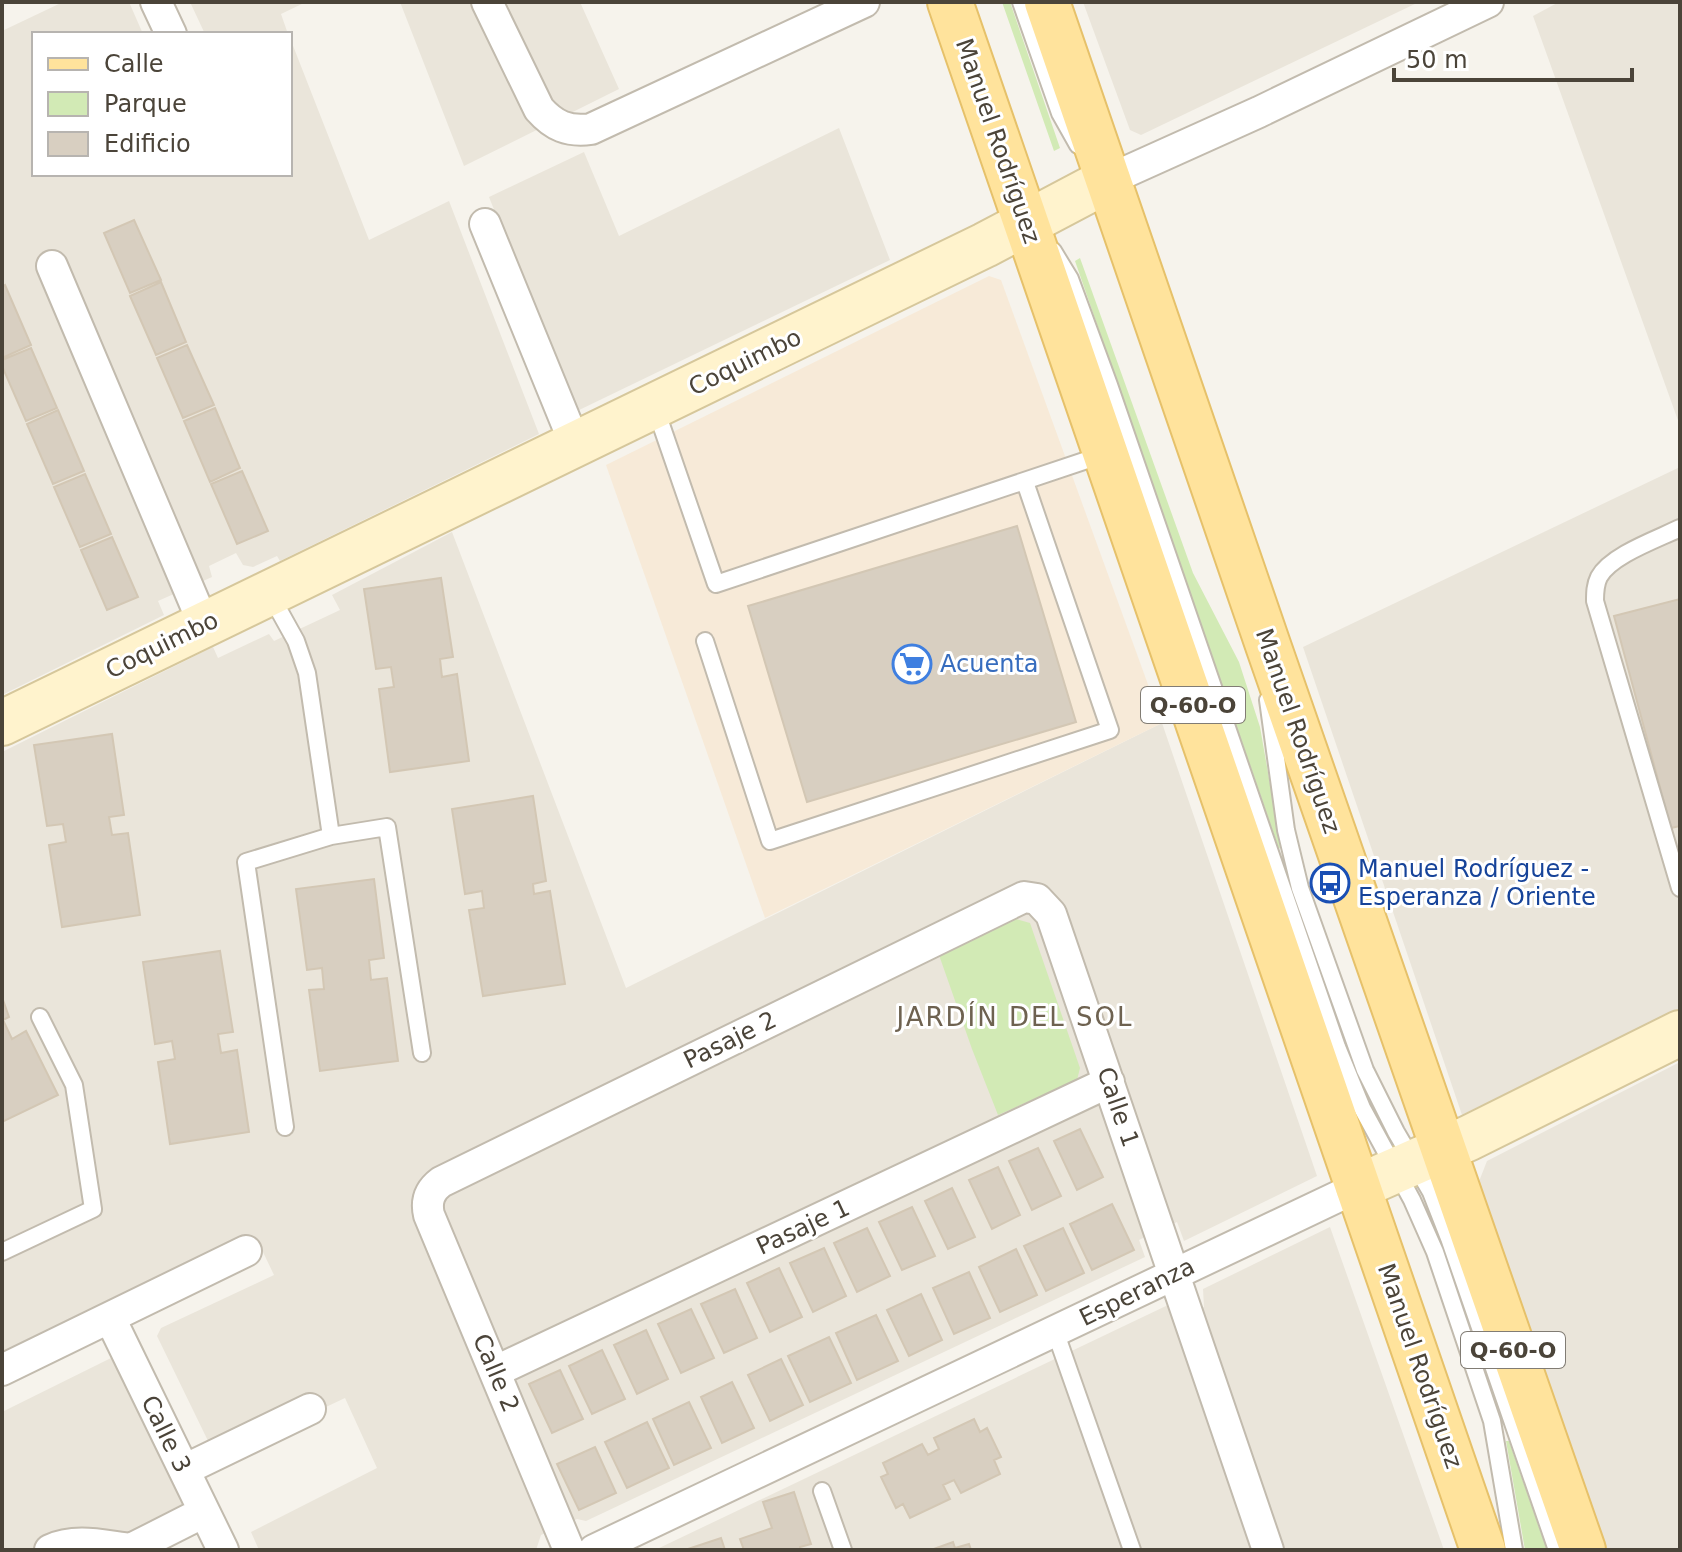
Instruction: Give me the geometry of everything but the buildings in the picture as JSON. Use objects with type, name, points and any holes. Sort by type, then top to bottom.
[{"type":"main road","name":"Manuel Rodríguez","points":[[950,2],[1106,454],[1403,1167],[1583,1550]]},
{"type":"main road","name":"Manuel Rodríguez","points":[[1047,2],[1269,648],[1403,1167],[1483,1550]]},
{"type":"street","points":[[156,2],[170,32]]},
{"type":"street","points":[[487,2],[539,109],[549,120],[576,131],[591,129],[864,2]]},
{"type":"street","name":"Coquimbo","points":[[2,723],[1027,224],[1108,180],[1259,112],[1488,2]]},
{"type":"street","points":[[485,224],[575,444]]},
{"type":"street","points":[[52,266],[204,625]]},
{"type":"street","name":"Pasaje 2","points":[[429,1196],[441,1182],[1019,898],[1037,899]]},
{"type":"street","name":"Calle 1","points":[[1037,899],[1051,914],[1268,1550]]},
{"type":"street","name":"Esperanza","points":[[594,1550],[1680,1033]]},
{"type":"street","name":"Pasaje 1","points":[[496,1371],[1109,1082]]},
{"type":"street","name":"Calle 2","points":[[429,1196],[429,1215],[569,1550]]},
{"type":"street","points":[[2,1370],[246,1251]]},
{"type":"street","name":"Calle 3","points":[[110,1318],[223,1550]]},
{"type":"street","points":[[184,1470],[310,1409]]},
{"type":"street","points":[[50,1550],[76,1543],[130,1550],[204,1512]]},
{"type":"lane","points":[[1021,2],[1066,126],[1088,160],[1108,180]]},
{"type":"lane","points":[[1027,224],[1049,246],[1070,279],[1337,1047],[1362,1108],[1403,1167],[1431,1192],[1557,1550]]},
{"type":"lane","points":[[654,406],[716,584],[1106,454]]},
{"type":"lane","points":[[705,641],[770,841],[1110,730],[1025,482]]},
{"type":"lane","points":[[1680,528],[1615,560],[1599,577],[1595,589],[1595,601],[1680,888]]},
{"type":"lane","points":[[270,593],[296,641],[307,673],[331,836]]},
{"type":"lane","points":[[285,1127],[246,862],[331,836],[387,827],[422,1053]]},
{"type":"lane","points":[[2,1252],[93,1209],[74,1085],[40,1017]]},
{"type":"lane","points":[[1403,1167],[1492,1421],[1514,1550]]},
{"type":"lane","points":[[1055,1331],[1132,1550]]},
{"type":"lane","points":[[822,1491],[843,1550]]},
{"type":"shaded area","points":[[63,2],[129,2],[142,32],[32,32],[32,176],[292,176],[292,43],[369,240],[449,201],[539,434],[280,561],[277,556],[253,567],[243,565],[236,553],[209,566],[212,577],[158,601],[164,615],[2,695],[2,31]]},
{"type":"shaded area","points":[[190,2],[306,2],[281,14],[287,32],[204,32]]},
{"type":"shaded area","points":[[400,2],[580,2],[619,89],[464,166]]},
{"type":"shaded area","points":[[1083,2],[1419,2],[1141,135],[1130,130]]},
{"type":"shaded area","points":[[1559,2],[1680,2],[1680,426],[1533,16]]},
{"type":"shaded area","points":[[839,128],[890,260],[575,412],[489,197],[584,152],[619,236]]},
{"type":"shaded area","points":[[989,276],[1001,280],[1162,723],[765,918],[606,465]]},
{"type":"shaded area","points":[[1680,467],[1680,1008],[1462,1115],[1303,647]]},
{"type":"shaded area","points":[[452,532],[626,988],[1162,723],[1317,1176],[1184,1241],[1177,1222],[1159,1230],[1139,1240],[1145,1257],[586,1521],[577,1519],[541,1535],[536,1550],[259,1550],[251,1532],[377,1468],[345,1398],[222,1456],[210,1445],[157,1336],[161,1328],[274,1275],[262,1250],[2,1377],[2,752],[213,647],[218,658],[269,634],[274,641],[340,610],[332,595]]},
{"type":"shaded area","points":[[1680,1062],[1680,1550],[1607,1550],[1478,1184],[1487,1161]]},
{"type":"shaded area","points":[[1330,1227],[1444,1550],[655,1550],[1168,1305],[1177,1320],[1204,1307],[1203,1289]]},
{"type":"shaded area","points":[[111,1358],[184,1507],[113,1545],[59,1550],[2,1550],[2,1412]]},
{"type":"green space","points":[[1002,2],[1010,2],[1060,148],[1054,151]]},
{"type":"green space","points":[[1080,258],[1193,573],[1239,662],[1260,727],[1281,846],[1279,849],[1075,261]]},
{"type":"green space","points":[[1016,919],[1030,923],[1080,1068],[1077,1080],[998,1115],[939,955]]},
{"type":"green space","points":[[1506,1441],[1509,1441],[1547,1550],[1525,1550]]},
{"type":"place","name":"Acuenta","points":[[912,664]]},
{"type":"place","name":"Manuel Rodríguez - Esperanza / Oriente","points":[[1330,883]]},
{"type":"district","name":"JARDÍN DEL SOL","points":[[1015,1017]]}]
